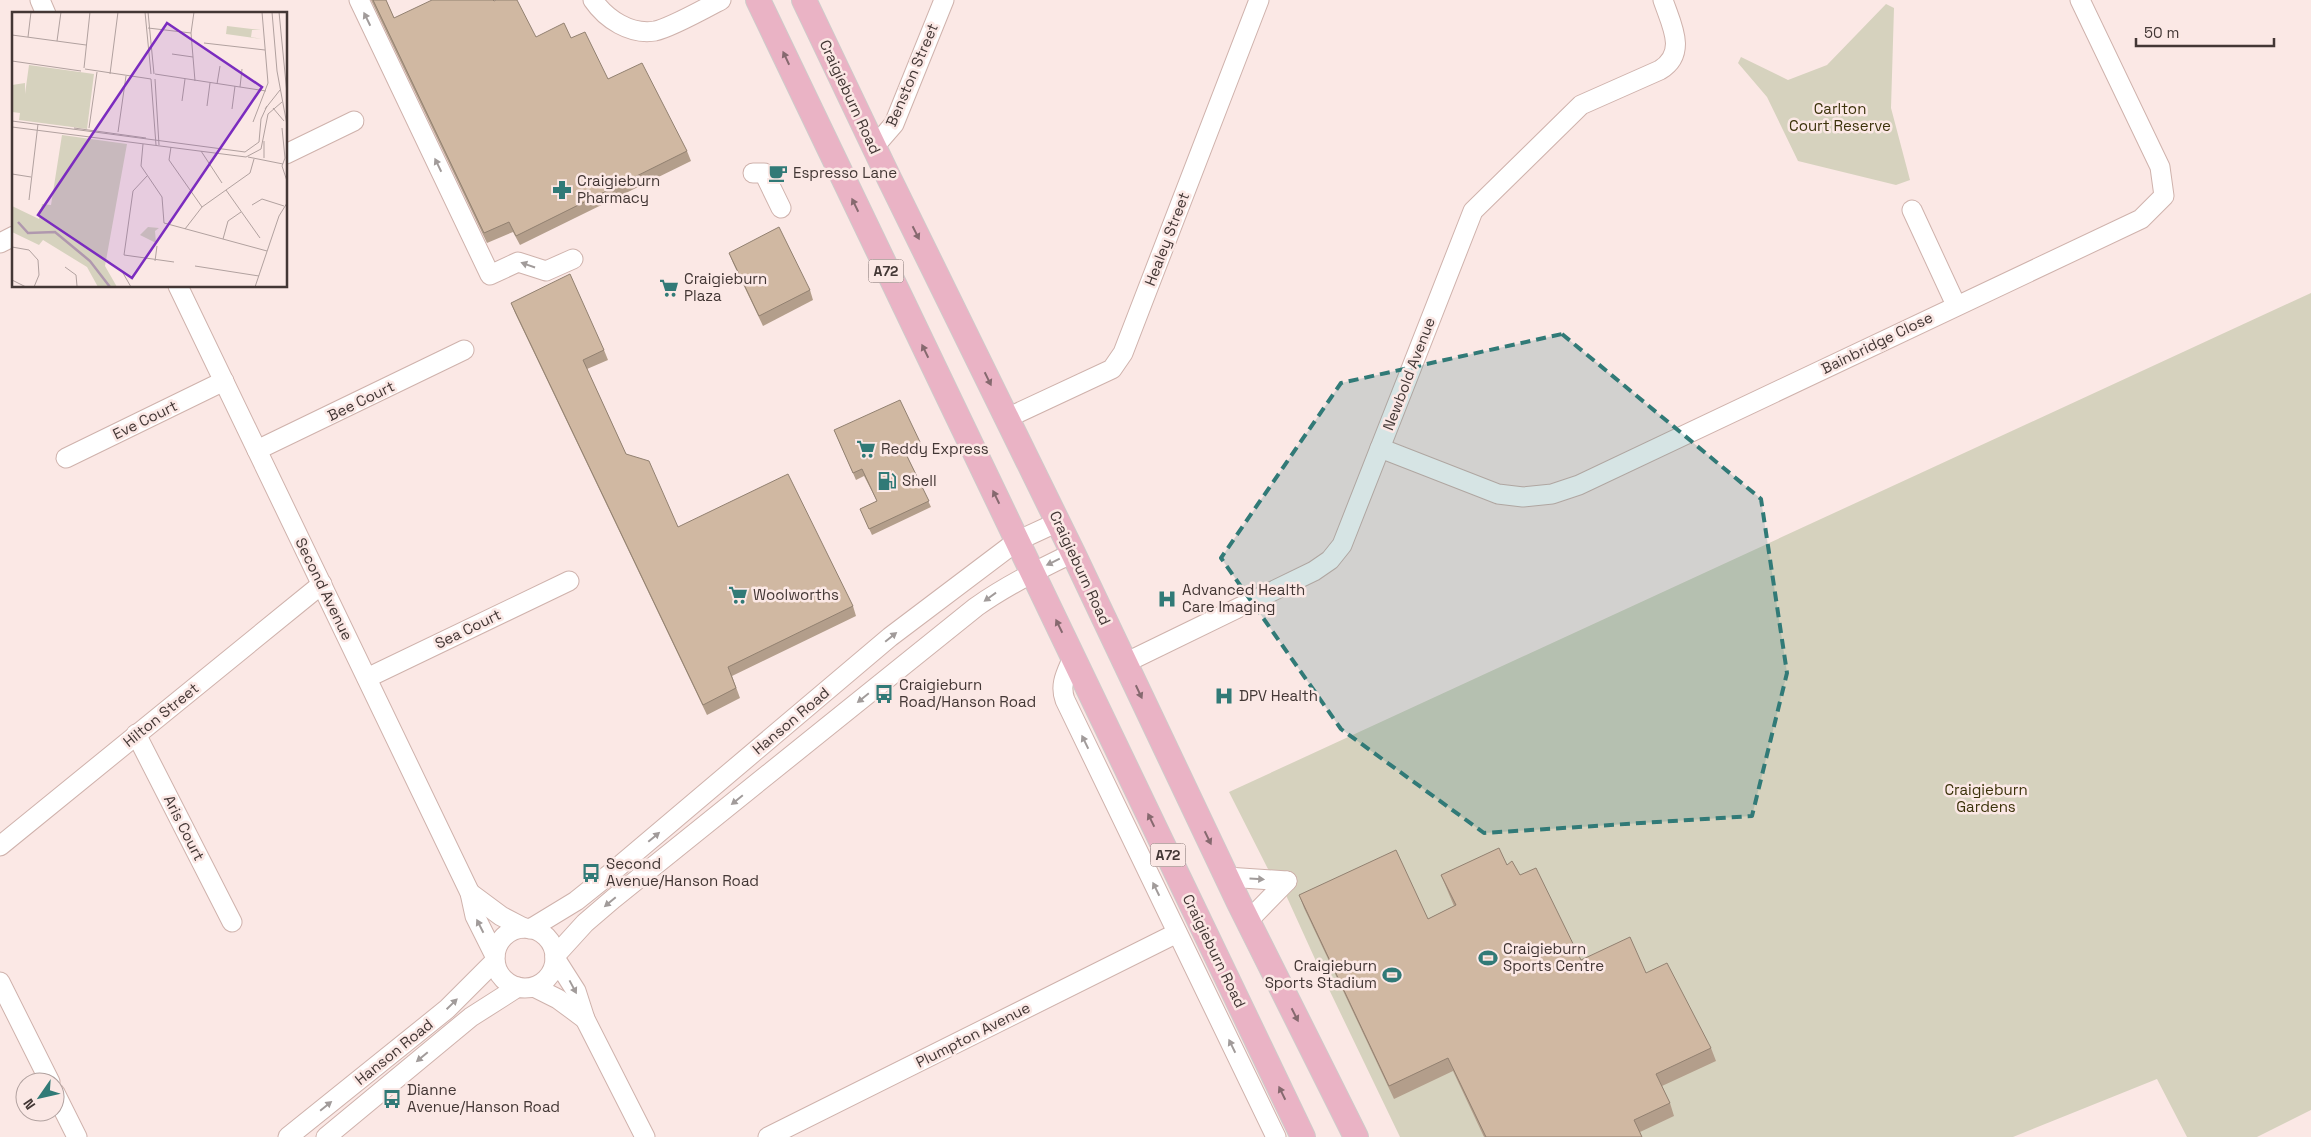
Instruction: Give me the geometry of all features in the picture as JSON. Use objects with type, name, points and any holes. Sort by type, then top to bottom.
[{"type":"main road","name":"Craigieburn Road","points":[[758,0],[1303,1137]]},
{"type":"main road","name":"Craigieburn Road","points":[[804,0],[1073,552],[1248,921],[1356,1137]]},
{"type":"street","points":[[40,0],[45,12]]},
{"type":"street","points":[[359,0],[490,275],[518,262],[546,271],[573,259]]},
{"type":"street","points":[[593,0],[608,17],[624,27],[655,31],[721,0]]},
{"type":"street","name":"Benston Street","points":[[873,145],[894,124],[944,0]]},
{"type":"street","name":"Healey Street","points":[[1008,418],[1099,377],[1112,369],[1123,352],[1259,0]]},
{"type":"street","name":"Newbold Avenue","points":[[1125,663],[1314,570],[1330,560],[1342,545],[1473,211],[1581,105],[1660,70],[1673,58],[1676,47],[1675,37],[1663,0]]},
{"type":"street","name":"Bainbridge Close","points":[[1380,448],[1498,494],[1523,497],[1552,494],[1579,485],[2141,219],[2164,196],[2160,167],[2080,0]]},
{"type":"street","points":[[288,153],[354,121]]},
{"type":"street","points":[[753,173],[764,173],[781,208]]},
{"type":"street","points":[[1912,210],[1956,305]]},
{"type":"street","points":[[0,243],[12,237]]},
{"type":"street","name":"Second Avenue","points":[[179,288],[470,893],[475,916],[495,958]]},
{"type":"street","name":"Bee Court","points":[[257,450],[464,350]]},
{"type":"street","name":"Eve Court","points":[[66,458],[224,381]]},
{"type":"street","name":"Hanson Road","points":[[527,928],[576,901],[890,637],[1017,541],[1058,522]]},
{"type":"street","name":"Hanson Road","points":[[555,957],[585,923],[613,899],[943,634],[998,591],[1073,552]]},
{"type":"street","name":"Sea Court","points":[[367,678],[569,581]]},
{"type":"street","name":"Hilton Street","points":[[0,846],[322,584]]},
{"type":"street","name":"Craigieburn Road","points":[[1073,656],[1063,682],[1063,694],[1276,1137]]},
{"type":"street","name":"Aris Court","points":[[136,734],[232,922]]},
{"type":"street","points":[[1227,877],[1286,881],[1248,921]]},
{"type":"street","name":"Second Avenue","points":[[470,893],[501,916],[527,928]]},
{"type":"street","points":[[526,987],[550,976],[555,957],[554,948],[545,935],[527,928],[508,934],[501,940],[495,958],[497,968],[505,980],[558,999],[585,1019]]},
{"type":"street","name":"Plumpton Avenue","points":[[768,1137],[1177,933]]},
{"type":"street","points":[[555,957],[576,991],[585,1019],[645,1137]]},
{"type":"street","name":"Hanson Road","points":[[288,1137],[447,1009],[495,958]]},
{"type":"street","points":[[0,982],[45,1072]]},
{"type":"street","name":"Hanson Road","points":[[326,1137],[471,1017],[526,987]]},
{"type":"street","points":[[65,1112],[77,1137]]},
{"type":"highlighted area","points":[[1562,334],[1761,499],[1787,673],[1752,816],[1484,833],[1341,729],[1221,558],[1341,383]]},
{"type":"green space","name":"Carlton Court Reserve","points":[[1886,4],[1894,8],[1891,108],[1910,180],[1896,185],[1798,161],[1767,97],[1738,63],[1741,57],[1788,80],[1827,65]]},
{"type":"green space","name":"Craigieburn Gardens","points":[[2311,293],[2311,1110],[2257,1137],[2187,1137],[2157,1079],[2013,1137],[1400,1137],[1325,981],[1275,871],[1270,873],[1229,792]]},
{"type":"building","points":[[373,0],[386,0],[394,18],[432,0],[517,0],[536,37],[564,23],[571,38],[585,32],[608,79],[642,63],[687,151],[516,236],[509,222],[484,233]]},
{"type":"building","points":[[779,227],[810,290],[759,316],[729,253]]},
{"type":"building","points":[[570,274],[604,350],[583,360],[626,454],[649,461],[678,527],[788,474],[853,606],[728,667],[736,688],[703,705],[511,303]]},
{"type":"building","points":[[900,400],[920,442],[904,450],[929,501],[869,529],[860,509],[877,501],[862,469],[853,473],[834,430]]},
{"type":"building","name":"Craigieburn Sports Centre","points":[[1499,848],[1507,865],[1512,861],[1520,875],[1536,868],[1581,960],[1630,937],[1646,973],[1667,963],[1711,1048],[1656,1074],[1670,1103],[1634,1120],[1642,1137],[1486,1137],[1448,1058],[1389,1086],[1299,895],[1396,850],[1428,919],[1456,905],[1441,875]]},
{"type":"place","name":"Espresso Lane","points":[[778,173]]},
{"type":"place","name":"Craigieburn Pharmacy","points":[[562,190]]},
{"type":"place","name":"Craigieburn Plaza","points":[[669,288]]},
{"type":"place","name":"Reddy Express","points":[[866,449]]},
{"type":"place","name":"Shell","points":[[887,481]]},
{"type":"place","name":"Woolworths","points":[[738,595]]},
{"type":"place","name":"Advanced Health Care Imaging","points":[[1167,599]]},
{"type":"place","name":"Craigieburn Road/Hanson Road","points":[[884,694]]},
{"type":"place","name":"DPV Health","points":[[1224,696]]},
{"type":"place","name":"Second Avenue/Hanson Road","points":[[591,873]]},
{"type":"place","name":"Craigieburn Sports Centre","points":[[1488,958]]},
{"type":"place","name":"Craigieburn Sports Stadium","points":[[1392,975]]},
{"type":"place","name":"Dianne Avenue/Hanson Road","points":[[392,1099]]}]
